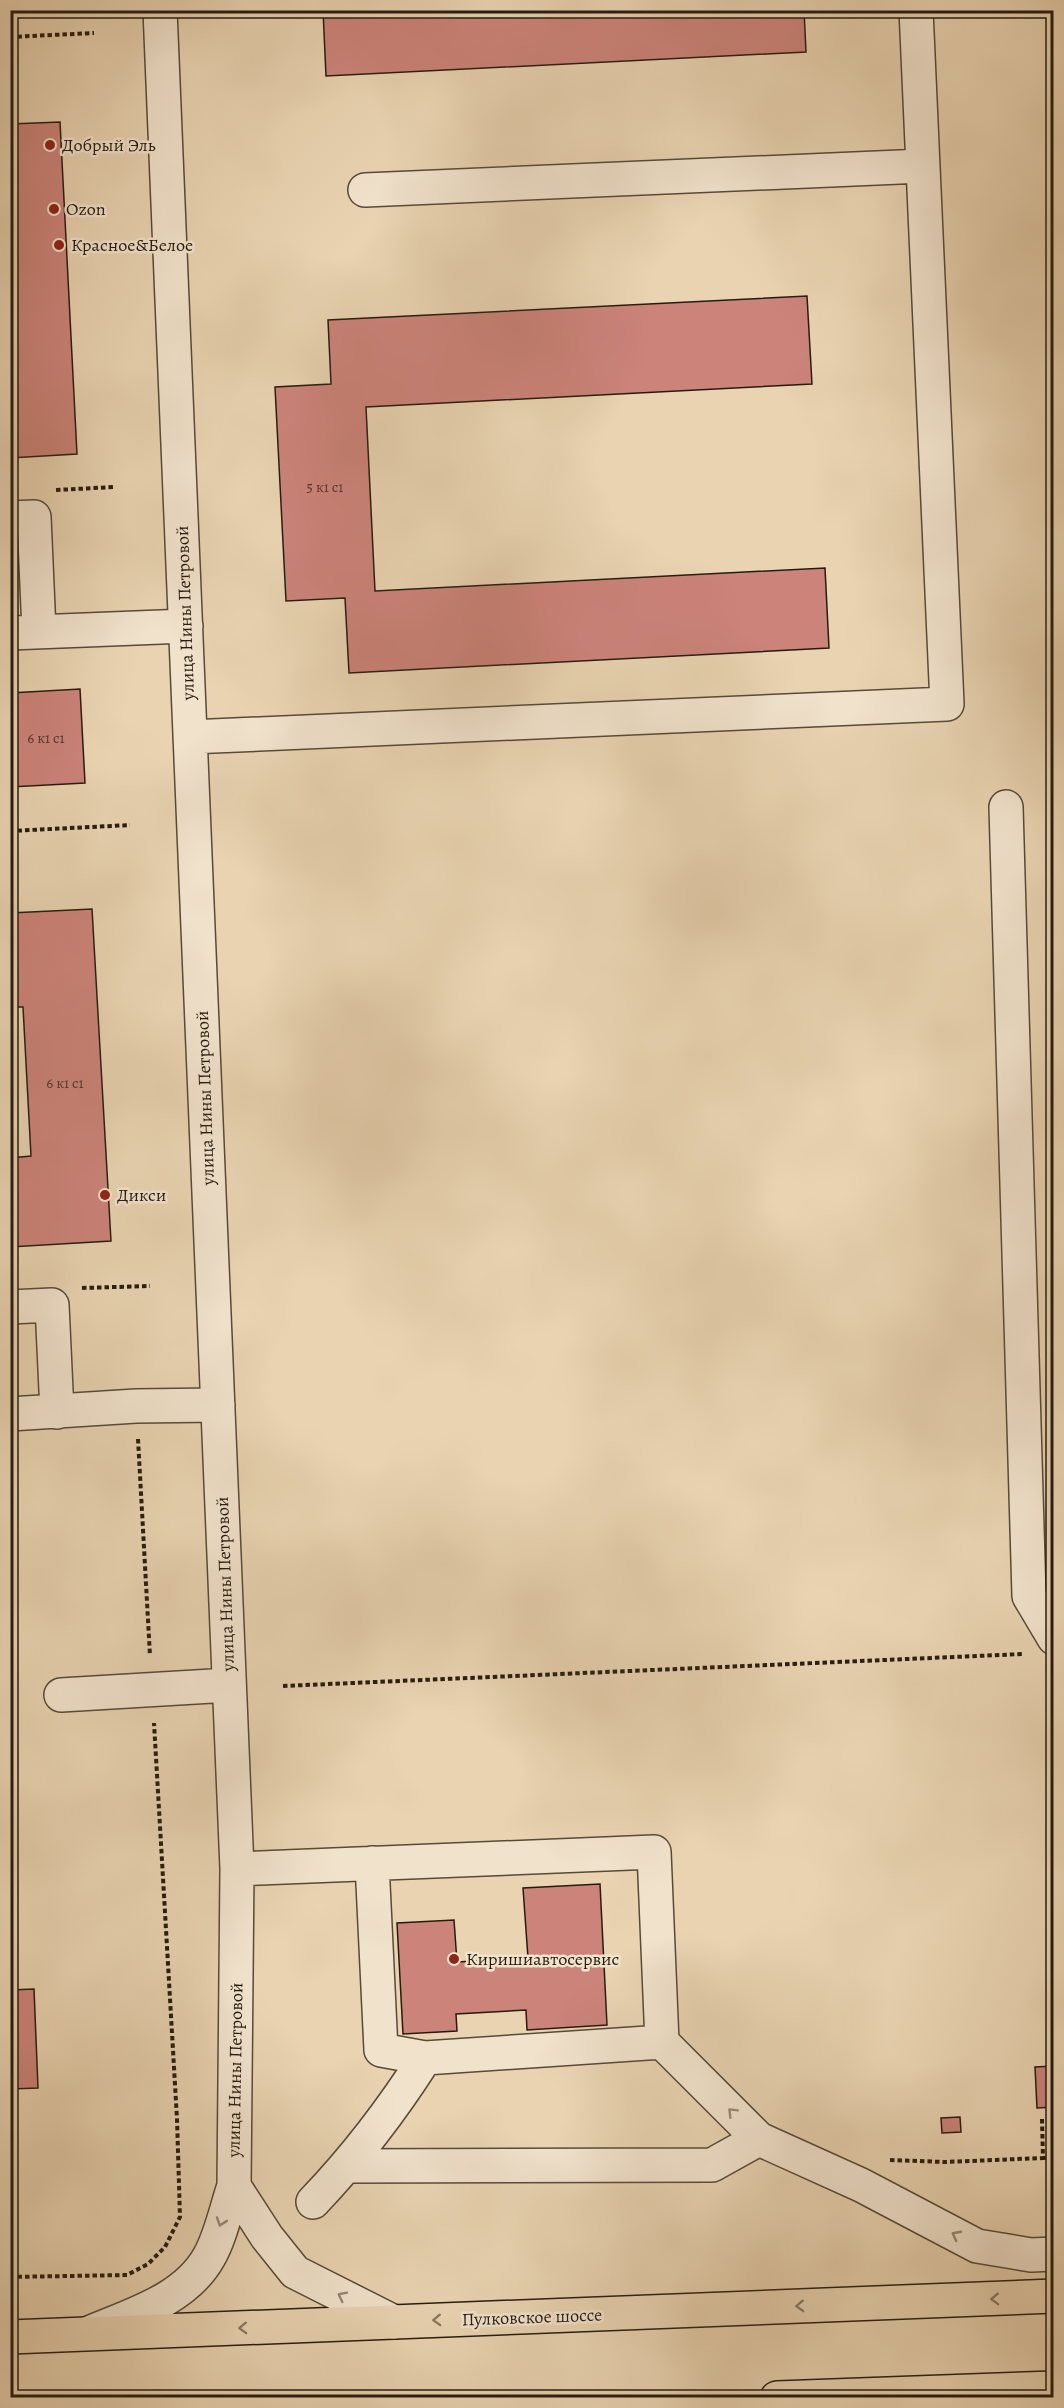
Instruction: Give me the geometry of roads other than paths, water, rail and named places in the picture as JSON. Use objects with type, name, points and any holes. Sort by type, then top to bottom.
[{"type":"highway","name":"Пулковское шоссе","points":[[10,2337],[1053,2296]]},
{"type":"highway","points":[[777,2397],[1053,2388]]},
{"type":"street","name":"улица Нины Петровой","points":[[86,2334],[157,2304],[189,2284],[209,2257],[234,2186],[237,1869],[160,10]]},
{"type":"street","points":[[190,737],[948,704],[916,10]]},
{"type":"street","points":[[365,190],[923,165]]},
{"type":"street","points":[[10,518],[34,517],[25,632],[186,626]]},
{"type":"street","points":[[1006,807],[1029,1596],[1044,1647]]},
{"type":"street","points":[[10,1307],[52,1305],[57,1412]]},
{"type":"street","points":[[10,1414],[136,1406],[218,1405]]},
{"type":"street","points":[[61,1695],[229,1685]]},
{"type":"street","points":[[237,1869],[654,1852],[662,2042],[759,2139],[861,2185],[977,2246],[1031,2255],[1053,2254]]},
{"type":"street","points":[[372,1863],[381,2050],[425,2058],[662,2042]]},
{"type":"street","points":[[313,2202],[348,2166],[395,2105],[425,2058]]},
{"type":"street","points":[[348,2166],[712,2165],[759,2139]]},
{"type":"street","points":[[234,2186],[267,2237],[295,2271],[394,2322]]},
{"type":"place","name":"Добрый Эль","points":[[50,145]]},
{"type":"place","name":"Ozon","points":[[54,209]]},
{"type":"place","name":"Красное&Белое","points":[[59,245]]},
{"type":"place","name":"Дикси","points":[[105,1195]]},
{"type":"place","name":"Киришиавтосервис","points":[[454,1959]]}]
